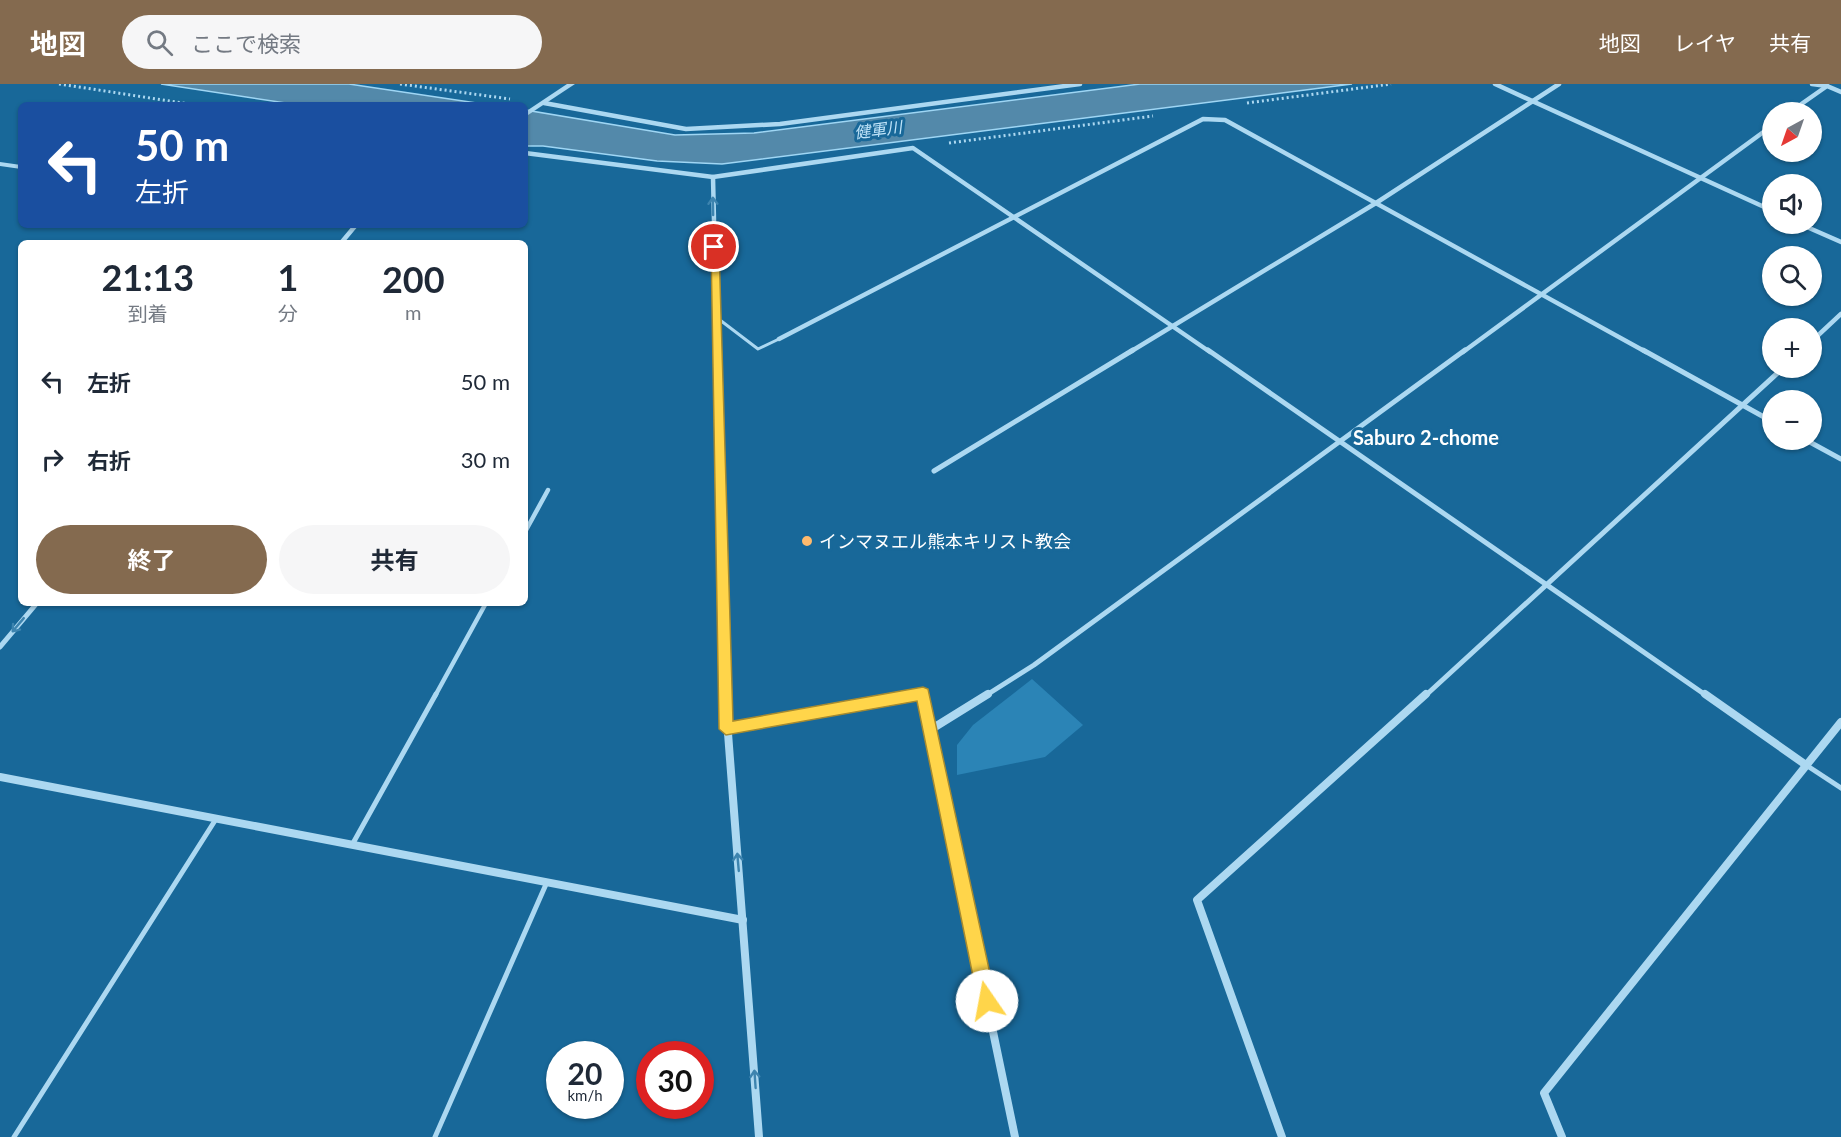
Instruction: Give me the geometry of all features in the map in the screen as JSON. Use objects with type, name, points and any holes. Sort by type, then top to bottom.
[{"type":"street","points":[[528,113],[572,84]]},
{"type":"street","points":[[544,103],[686,129],[780,124],[1080,84]]},
{"type":"street","points":[[1495,84],[1762,206]]},
{"type":"street","points":[[934,471],[1376,203],[1559,84]]},
{"type":"street","points":[[1812,84],[1828,85],[1841,92]]},
{"type":"street","points":[[1804,102],[1828,85]]},
{"type":"street","points":[[779,339],[1203,119],[1225,120],[1762,416]]},
{"type":"street","points":[[930,730],[1034,665],[1698,177],[1762,133]]},
{"type":"street","points":[[528,153],[713,177],[913,148],[1549,584],[1806,765]]},
{"type":"street","points":[[0,164],[18,167]]},
{"type":"street","points":[[713,177],[726,729],[759,1137]]},
{"type":"street","points":[[344,240],[354,228]]},
{"type":"street","points":[[1822,234],[1841,242]]},
{"type":"street","points":[[1822,332],[1841,314]]},
{"type":"street","points":[[1282,1137],[1197,900],[1549,584],[1772,378]]},
{"type":"street","points":[[1822,449],[1841,459]]},
{"type":"street","points":[[0,647],[34,606]]},
{"type":"street","points":[[726,729],[923,694],[1016,1137]]},
{"type":"street","points":[[1562,1137],[1544,1093],[1841,722]]},
{"type":"street","points":[[0,777],[743,920]]},
{"type":"lane","points":[[716,317],[758,349],[779,339]]},
{"type":"lane","points":[[528,526],[548,489]]},
{"type":"lane","points":[[352,845],[484,606]]},
{"type":"lane","points":[[1806,765],[1841,788]]},
{"type":"lane","points":[[14,1137],[216,819]]},
{"type":"lane","points":[[435,1137],[547,882]]},
{"type":"path","points":[[59,84],[176,102]]},
{"type":"path","points":[[400,84],[544,103]]},
{"type":"shaded area","points":[[1032,679],[1083,725],[1045,757],[957,775],[957,745],[973,725]]},
{"type":"water","points":[[161,84],[349,84],[470,102],[279,102]]},
{"type":"water","name":"健軍川","points":[[1140,84],[1352,84],[722,164],[657,161],[528,146],[528,110],[675,135],[754,133]]},
{"type":"place","name":"インマヌエル熊本キリスト教会","points":[[807,541]]},
{"type":"district","name":"Saburo 2-chome","points":[[1426,437]]},
{"type":"route","points":[[714,247],[726,729],[923,694],[987,1001]]}]
